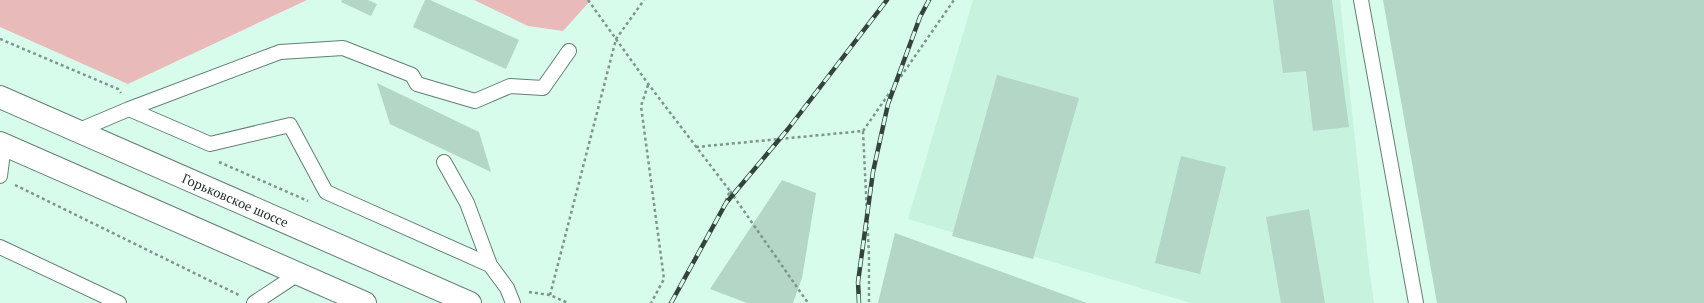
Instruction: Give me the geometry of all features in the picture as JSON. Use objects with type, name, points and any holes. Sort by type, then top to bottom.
[{"type":"main road","name":"Горьковское шоссе","points":[[0,97],[470,303]]},
{"type":"main road","points":[[2,144],[365,303]]},
{"type":"lane","points":[[1361,0],[1416,303]]},
{"type":"lane","points":[[77,131],[129,109],[280,52],[343,48],[412,75],[417,84],[475,101],[510,86],[543,88],[569,51]]},
{"type":"lane","points":[[129,109],[210,144],[290,125],[326,192],[490,265]]},
{"type":"lane","points":[[0,176],[2,144]]},
{"type":"lane","points":[[444,162],[467,203],[490,265],[507,288],[513,303]]},
{"type":"lane","points":[[0,247],[119,303]]},
{"type":"lane","points":[[254,303],[298,274]]},
{"type":"path","points":[[588,0],[649,85],[730,190],[808,303]]},
{"type":"path","points":[[568,303],[550,295],[616,39],[644,0]]},
{"type":"path","points":[[869,303],[869,256],[863,131],[954,0]]},
{"type":"path","points":[[0,38],[118,89],[129,109]]},
{"type":"path","points":[[649,85],[641,106],[664,279],[651,303]]},
{"type":"path","points":[[696,147],[863,131]]},
{"type":"path","points":[[218,162],[312,203]]},
{"type":"path","points":[[13,184],[254,303]]},
{"type":"path","points":[[719,216],[730,190]]},
{"type":"shaded area","points":[[0,0],[307,0],[128,84],[0,27]]},
{"type":"shaded area","points":[[474,0],[591,0],[563,31],[528,26]]},
{"type":"shaded area","points":[[973,0],[1340,0],[1374,303],[1191,303],[908,219]]},
{"type":"building","points":[[342,0],[368,0],[377,4],[371,16],[341,2]]},
{"type":"building","points":[[425,0],[430,0],[519,40],[506,69],[413,27]]},
{"type":"building","points":[[1273,0],[1332,0],[1349,127],[1313,131],[1306,71],[1283,73]]},
{"type":"building","points":[[1383,0],[1704,0],[1704,303],[1437,303]]},
{"type":"building","points":[[997,75],[1079,98],[1033,259],[952,236]]},
{"type":"building","points":[[377,83],[479,132],[491,172],[390,124]]},
{"type":"building","points":[[1181,156],[1226,167],[1200,274],[1155,263]]},
{"type":"building","points":[[782,180],[816,193],[802,278],[793,303],[747,303],[710,289]]},
{"type":"building","points":[[1309,209],[1325,303],[1281,303],[1266,217]]},
{"type":"building","points":[[895,233],[1087,303],[878,303]]},
{"type":"railway","points":[[671,303],[726,203],[788,129],[887,0]]},
{"type":"railway","points":[[859,303],[858,282],[873,172],[888,104],[920,17],[929,0]]}]
